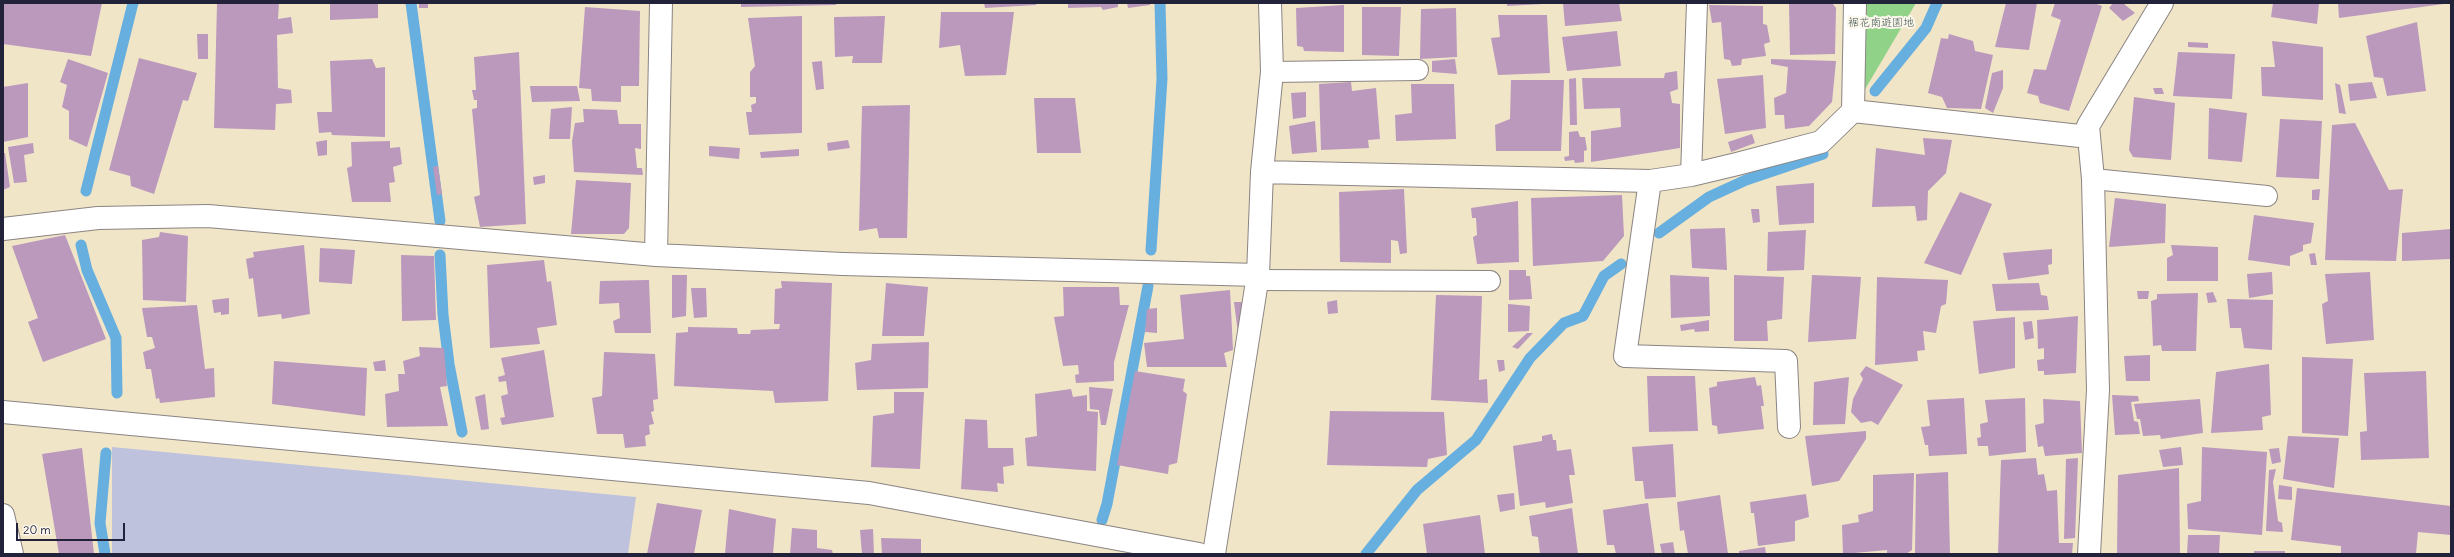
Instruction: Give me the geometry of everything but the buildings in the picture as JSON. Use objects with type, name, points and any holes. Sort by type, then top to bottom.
[{"type":"street","points":[[656,255],[661,3]]},
{"type":"street","points":[[1214,554],[1258,277],[1262,172],[1272,72],[1270,3]]},
{"type":"street","points":[[1262,172],[1650,181],[1692,175],[1821,142],[1853,111],[1854,3]]},
{"type":"street","points":[[2089,554],[2098,390],[2093,179],[2088,126],[2162,3]]},
{"type":"street","points":[[1853,111],[2089,137]]},
{"type":"street","points":[[1650,181],[1625,356],[1786,362],[1789,427]]},
{"type":"street","points":[[3,229],[98,218],[208,216],[656,255],[843,264],[1258,277]]},
{"type":"street","points":[[3,412],[869,493],[1199,554]]},
{"type":"street","points":[[3,515],[12,554]]},
{"type":"lane","points":[[1692,175],[1697,3]]},
{"type":"lane","points":[[1272,72],[1418,70]]},
{"type":"lane","points":[[2093,179],[2267,196]]},
{"type":"lane","points":[[1258,277],[1490,281]]},
{"type":"shaded area","points":[[112,447],[636,497],[628,554],[112,554]]},
{"type":"green space","name":"裾花南遊園地","points":[[1862,3],[1916,3],[1864,91]]},
{"type":"waterway","points":[[86,191],[133,3]]},
{"type":"waterway","points":[[411,3],[440,221]]},
{"type":"waterway","points":[[1151,250],[1162,79],[1160,3]]},
{"type":"waterway","points":[[1875,91],[1926,28],[1937,3]]},
{"type":"waterway","points":[[1659,233],[1709,197],[1746,180],[1823,154]]},
{"type":"waterway","points":[[81,245],[87,270],[116,338],[117,393]]},
{"type":"waterway","points":[[440,255],[443,315],[449,364],[462,432]]},
{"type":"waterway","points":[[1366,554],[1417,490],[1476,440],[1530,358],[1564,323],[1583,316],[1604,276],[1621,264]]},
{"type":"waterway","points":[[1102,520],[1107,504],[1148,286]]},
{"type":"waterway","points":[[105,554],[100,523],[106,453]]}]
